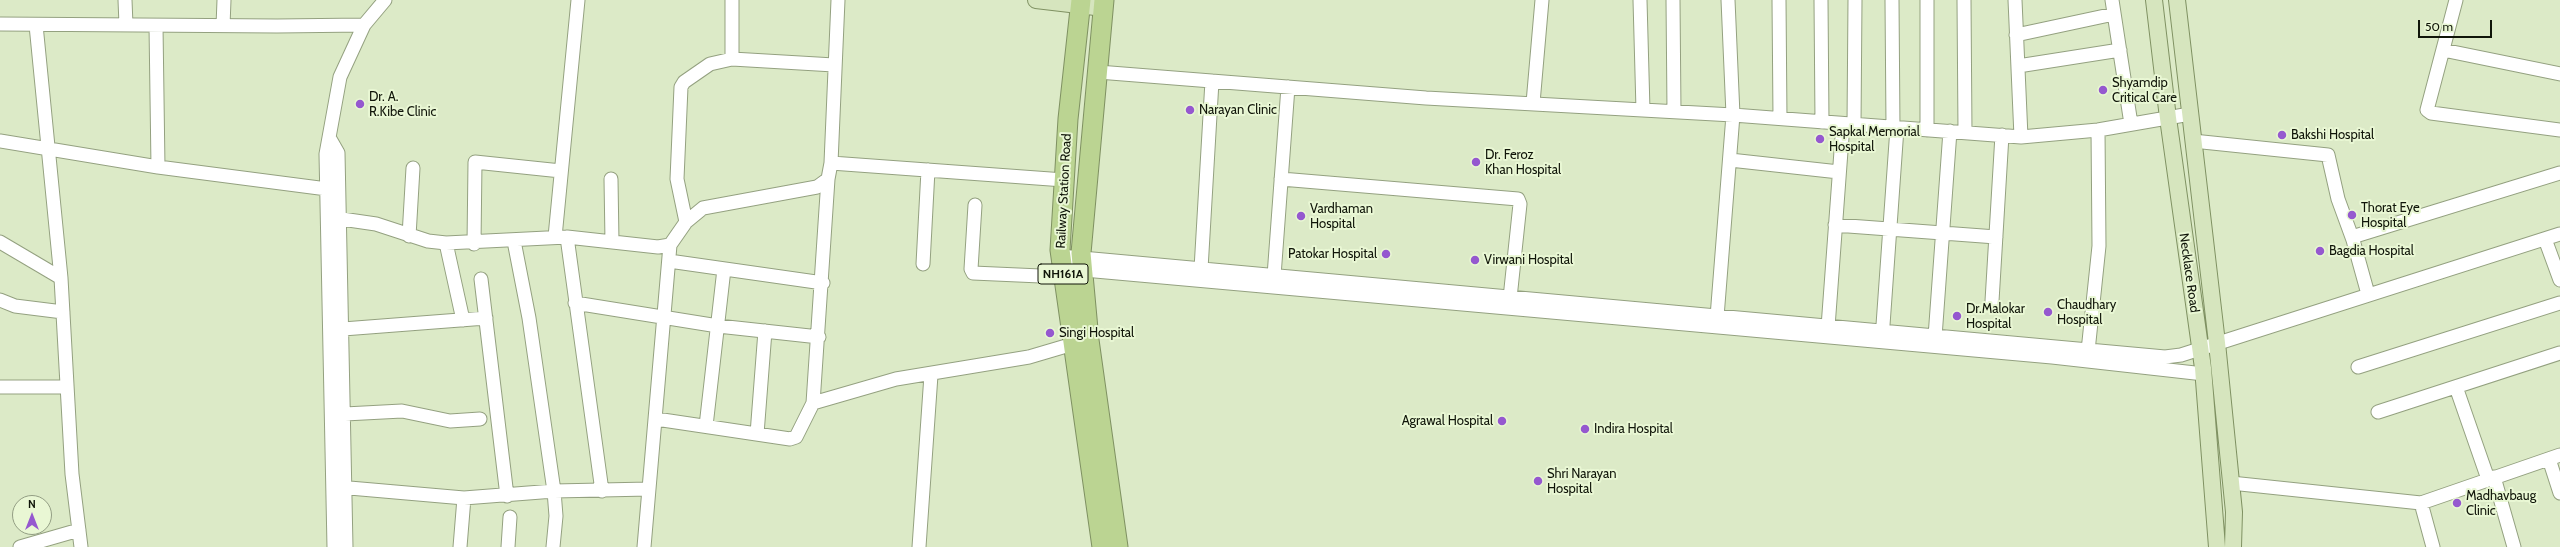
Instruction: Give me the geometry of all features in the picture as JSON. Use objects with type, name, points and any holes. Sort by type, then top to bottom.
[{"type":"highway","name":"Railway Station Road","points":[[1080,3],[1059,236],[1062,267],[1102,547]]},
{"type":"highway","name":"Railway Station Road","points":[[1104,4],[1082,263],[1089,340],[1118,547]]},
{"type":"main road","points":[[1036,0],[1104,4]]},
{"type":"main road","name":"Necklace Road","points":[[2154,0],[2168,118],[2204,374],[2215,503],[2217,547]]},
{"type":"main road","name":"Necklace Road","points":[[2177,0],[2217,343],[2233,503],[2234,547]]},
{"type":"main road","points":[[2215,503],[2233,503]]},
{"type":"street","points":[[125,0],[126,26]]},
{"type":"street","points":[[223,26],[224,0]]},
{"type":"street","points":[[334,218],[327,189],[326,154],[330,139],[340,78],[364,25],[386,0]]},
{"type":"street","points":[[578,0],[561,171],[561,237],[575,303],[602,491]]},
{"type":"street","points":[[732,0],[732,59]]},
{"type":"street","points":[[656,418],[757,434],[794,438],[813,403],[823,283],[828,179],[831,163],[838,0]]},
{"type":"street","points":[[1534,104],[1542,0]]},
{"type":"street","points":[[1640,0],[1642,110]]},
{"type":"street","points":[[1672,0],[1674,111]]},
{"type":"street","points":[[1717,317],[1733,115],[1728,0]]},
{"type":"street","points":[[1779,0],[1780,118]]},
{"type":"street","points":[[1821,0],[1822,122]]},
{"type":"street","points":[[1828,327],[1839,172],[1849,124],[1855,0]]},
{"type":"street","points":[[1882,337],[1890,228],[1895,127],[1892,0]]},
{"type":"street","points":[[1927,0],[1927,130]]},
{"type":"street","points":[[1964,0],[1965,132]]},
{"type":"street","points":[[2015,0],[2021,137]]},
{"type":"street","points":[[2112,0],[2131,124]]},
{"type":"street","points":[[2456,0],[2427,105],[2431,113],[2560,130]]},
{"type":"street","points":[[2016,35],[2114,14]]},
{"type":"street","points":[[0,24],[126,26],[364,25]]},
{"type":"street","points":[[36,25],[47,149],[61,278],[72,474],[82,547]]},
{"type":"street","points":[[156,26],[158,166]]},
{"type":"street","points":[[2018,66],[2120,50]]},
{"type":"street","points":[[2443,50],[2560,74]]},
{"type":"street","points":[[686,222],[677,178],[681,87],[691,76],[710,64],[732,59],[834,66]]},
{"type":"street","points":[[1098,72],[1534,104],[1780,118],[2021,137],[2098,130],[2190,114]]},
{"type":"street","points":[[1201,269],[1212,81]]},
{"type":"street","points":[[1274,276],[1288,87]]},
{"type":"street","points":[[2088,351],[2099,246],[2098,130]]},
{"type":"street","points":[[1935,337],[1950,131]]},
{"type":"street","points":[[1992,301],[2002,135]]},
{"type":"street","points":[[330,139],[338,153],[334,218],[340,487],[346,547]]},
{"type":"street","points":[[0,140],[47,149],[158,166],[327,189]]},
{"type":"street","points":[[2193,141],[2328,156],[2338,199],[2352,237],[2368,294]]},
{"type":"street","points":[[1730,160],[1839,172]]},
{"type":"street","points":[[474,244],[475,162],[561,171]]},
{"type":"street","points":[[831,163],[1064,180]]},
{"type":"street","points":[[409,236],[413,168]]},
{"type":"street","points":[[923,264],[928,170]]},
{"type":"street","points":[[2352,237],[2560,173]]},
{"type":"street","points":[[611,179],[612,242]]},
{"type":"street","points":[[647,547],[649,489],[670,245],[686,222],[702,208],[817,187],[828,179]]},
{"type":"street","points":[[1281,179],[1518,199],[1520,204],[1510,298]]},
{"type":"street","points":[[975,205],[971,269],[973,273],[1062,267],[1082,263],[1201,269],[1828,327],[1882,337],[1935,337],[2165,357],[2182,355],[2368,294],[2560,234]]},
{"type":"street","points":[[334,218],[376,224],[409,236],[428,241],[446,243],[474,244],[561,237],[645,246],[670,245]]},
{"type":"street","points":[[1835,225],[1996,237]]},
{"type":"street","points":[[2545,239],[2560,280]]},
{"type":"street","points":[[514,241],[529,318],[554,491],[553,547]]},
{"type":"street","points":[[0,242],[61,278]]},
{"type":"street","points":[[446,243],[463,320]]},
{"type":"street","points":[[669,261],[823,283]]},
{"type":"street","points":[[1082,263],[1882,337],[2204,374]]},
{"type":"street","points":[[706,426],[724,269]]},
{"type":"street","points":[[481,279],[507,496]]},
{"type":"street","points":[[334,547],[345,414],[343,329],[336,285]]},
{"type":"street","points":[[0,300],[15,306],[63,312]]},
{"type":"street","points":[[575,303],[664,316],[718,326],[819,337]]},
{"type":"street","points":[[2358,367],[2560,303]]},
{"type":"street","points":[[343,329],[486,318]]},
{"type":"street","points":[[757,434],[765,331]]},
{"type":"street","points":[[813,403],[896,379],[931,375],[1029,358],[1073,344]]},
{"type":"street","points":[[2378,412],[2560,353]]},
{"type":"street","points":[[919,547],[931,375]]},
{"type":"street","points":[[0,387],[66,387]]},
{"type":"street","points":[[2456,387],[2491,478],[2514,547]]},
{"type":"street","points":[[345,414],[402,411],[443,420],[480,419]]},
{"type":"street","points":[[2231,483],[2421,503],[2554,457],[2560,493]]},
{"type":"street","points":[[340,487],[464,498],[507,496],[554,491],[649,489]]},
{"type":"street","points":[[460,547],[464,498]]},
{"type":"street","points":[[2421,503],[2433,547]]},
{"type":"street","points":[[508,547],[510,518]]},
{"type":"street","points":[[20,547],[79,530]]},
{"type":"place","name":"Shyamdip Critical Care","points":[[2103,90]]},
{"type":"place","name":"Dr. A. R.Kibe Clinic","points":[[360,104]]},
{"type":"place","name":"Narayan Clinic","points":[[1190,110]]},
{"type":"place","name":"Bakshi Hospital","points":[[2282,135]]},
{"type":"place","name":"Sapkal Memorial Hospital","points":[[1820,139]]},
{"type":"place","name":"Dr. Feroz Khan Hospital","points":[[1476,162]]},
{"type":"place","name":"Thorat Eye Hospital","points":[[2352,215]]},
{"type":"place","name":"Vardhaman Hospital","points":[[1301,216]]},
{"type":"place","name":"Bagdia Hospital","points":[[2320,251]]},
{"type":"place","name":"Patokar Hospital","points":[[1386,254]]},
{"type":"place","name":"Virwani Hospital","points":[[1475,260]]},
{"type":"place","name":"Chaudhary Hospital","points":[[2048,312]]},
{"type":"place","name":"Dr.Malokar Hospital","points":[[1957,316]]},
{"type":"place","name":"Singi Hospital","points":[[1050,333]]},
{"type":"place","name":"Agrawal Hospital","points":[[1502,421]]},
{"type":"place","name":"Indira Hospital","points":[[1585,429]]},
{"type":"place","name":"Shri Narayan Hospital","points":[[1538,481]]},
{"type":"place","name":"Madhavbaug Clinic","points":[[2457,503]]}]
